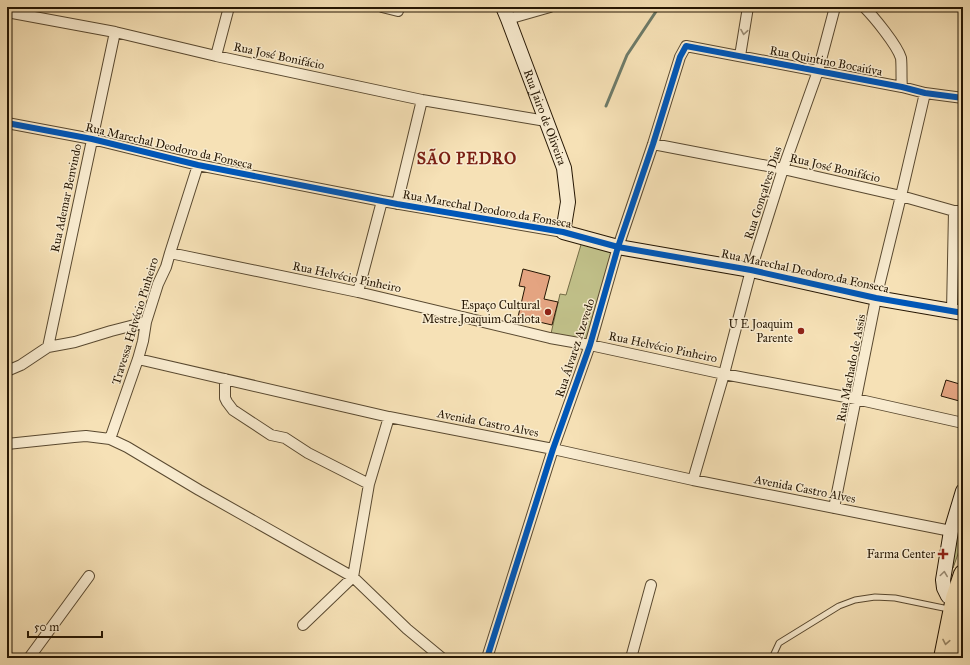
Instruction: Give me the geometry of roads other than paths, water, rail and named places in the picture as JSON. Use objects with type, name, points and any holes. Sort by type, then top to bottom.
[{"type":"highway","points":[[957,658],[959,609],[963,574]]},
{"type":"highway","points":[[943,658],[959,609]]},
{"type":"street","points":[[216,56],[229,7]]},
{"type":"street","points":[[382,7],[398,11]]},
{"type":"street","points":[[506,13],[550,7]]},
{"type":"street","points":[[740,56],[748,7]]},
{"type":"street","name":"Rua Gonçalves Dias","points":[[694,480],[751,270],[783,169],[818,71],[835,7]]},
{"type":"street","points":[[864,7],[890,40],[901,58],[902,87]]},
{"type":"street","name":"Rua José Bonifácio","points":[[7,12],[115,32],[216,56],[422,100],[546,121]]},
{"type":"street","name":"Rua Jairo de Oliveira","points":[[506,13],[564,168],[568,202],[563,232]]},
{"type":"street","name":"Rua Ademar Benvindo","points":[[48,347],[115,32]]},
{"type":"street","name":"Rua Quintino Bocaiúva","points":[[686,46],[902,87],[925,93],[963,98]]},
{"type":"street","name":"Rua Álvarez Azevedo","points":[[486,658],[553,449],[590,345],[618,247],[654,144],[680,57],[686,46]]},
{"type":"street","name":"Rua Machado de Assis","points":[[834,508],[876,298],[925,93]]},
{"type":"street","points":[[396,204],[422,100]]},
{"type":"street","name":"Rua Marechal Deodoro da Fonseca","points":[[7,123],[92,139],[198,165],[396,204],[563,232],[618,247],[751,270],[876,298],[957,312]]},
{"type":"street","name":"Rua José Bonifácio","points":[[654,144],[783,169],[901,196],[958,211]]},
{"type":"street","name":"Travessa Helvécio Pinheiro","points":[[110,439],[138,359],[146,322],[158,284],[166,266],[198,165]]},
{"type":"street","points":[[358,292],[382,201]]},
{"type":"street","points":[[957,312],[958,211]]},
{"type":"street","name":"Rua Helvécio Pinheiro","points":[[170,253],[358,292],[550,338],[590,345],[724,374],[856,399],[963,423]]},
{"type":"street","points":[[7,371],[21,365],[48,347],[75,342],[146,322]]},
{"type":"street","name":"Avenida Castro Alves","points":[[138,359],[389,417],[553,449],[694,480],[951,531]]},
{"type":"street","points":[[225,379],[227,402],[233,410],[271,435],[285,438],[308,453],[369,484]]},
{"type":"street","points":[[304,625],[353,577],[369,484],[389,417]]},
{"type":"street","points":[[7,444],[86,436],[110,439],[353,577],[408,629],[442,658]]},
{"type":"street","points":[[959,609],[946,593],[943,580],[951,531],[963,491]]},
{"type":"street","points":[[29,658],[89,576]]},
{"type":"street","points":[[631,658],[651,585]]},
{"type":"lane","points":[[772,658],[779,643],[839,606],[855,600],[875,597],[895,598],[959,609]]},
{"type":"waterway","points":[[606,106],[627,55],[659,7]]},
{"type":"place","name":"Espaço Cultural Mestre Joaquim Carlota","points":[[548,312]]},
{"type":"place","name":"U E Joaquim Parente","points":[[801,331]]},
{"type":"place","name":"Farma Center","points":[[943,554]]},
{"type":"district","name":"SÃO PEDRO","points":[[467,158]]}]
